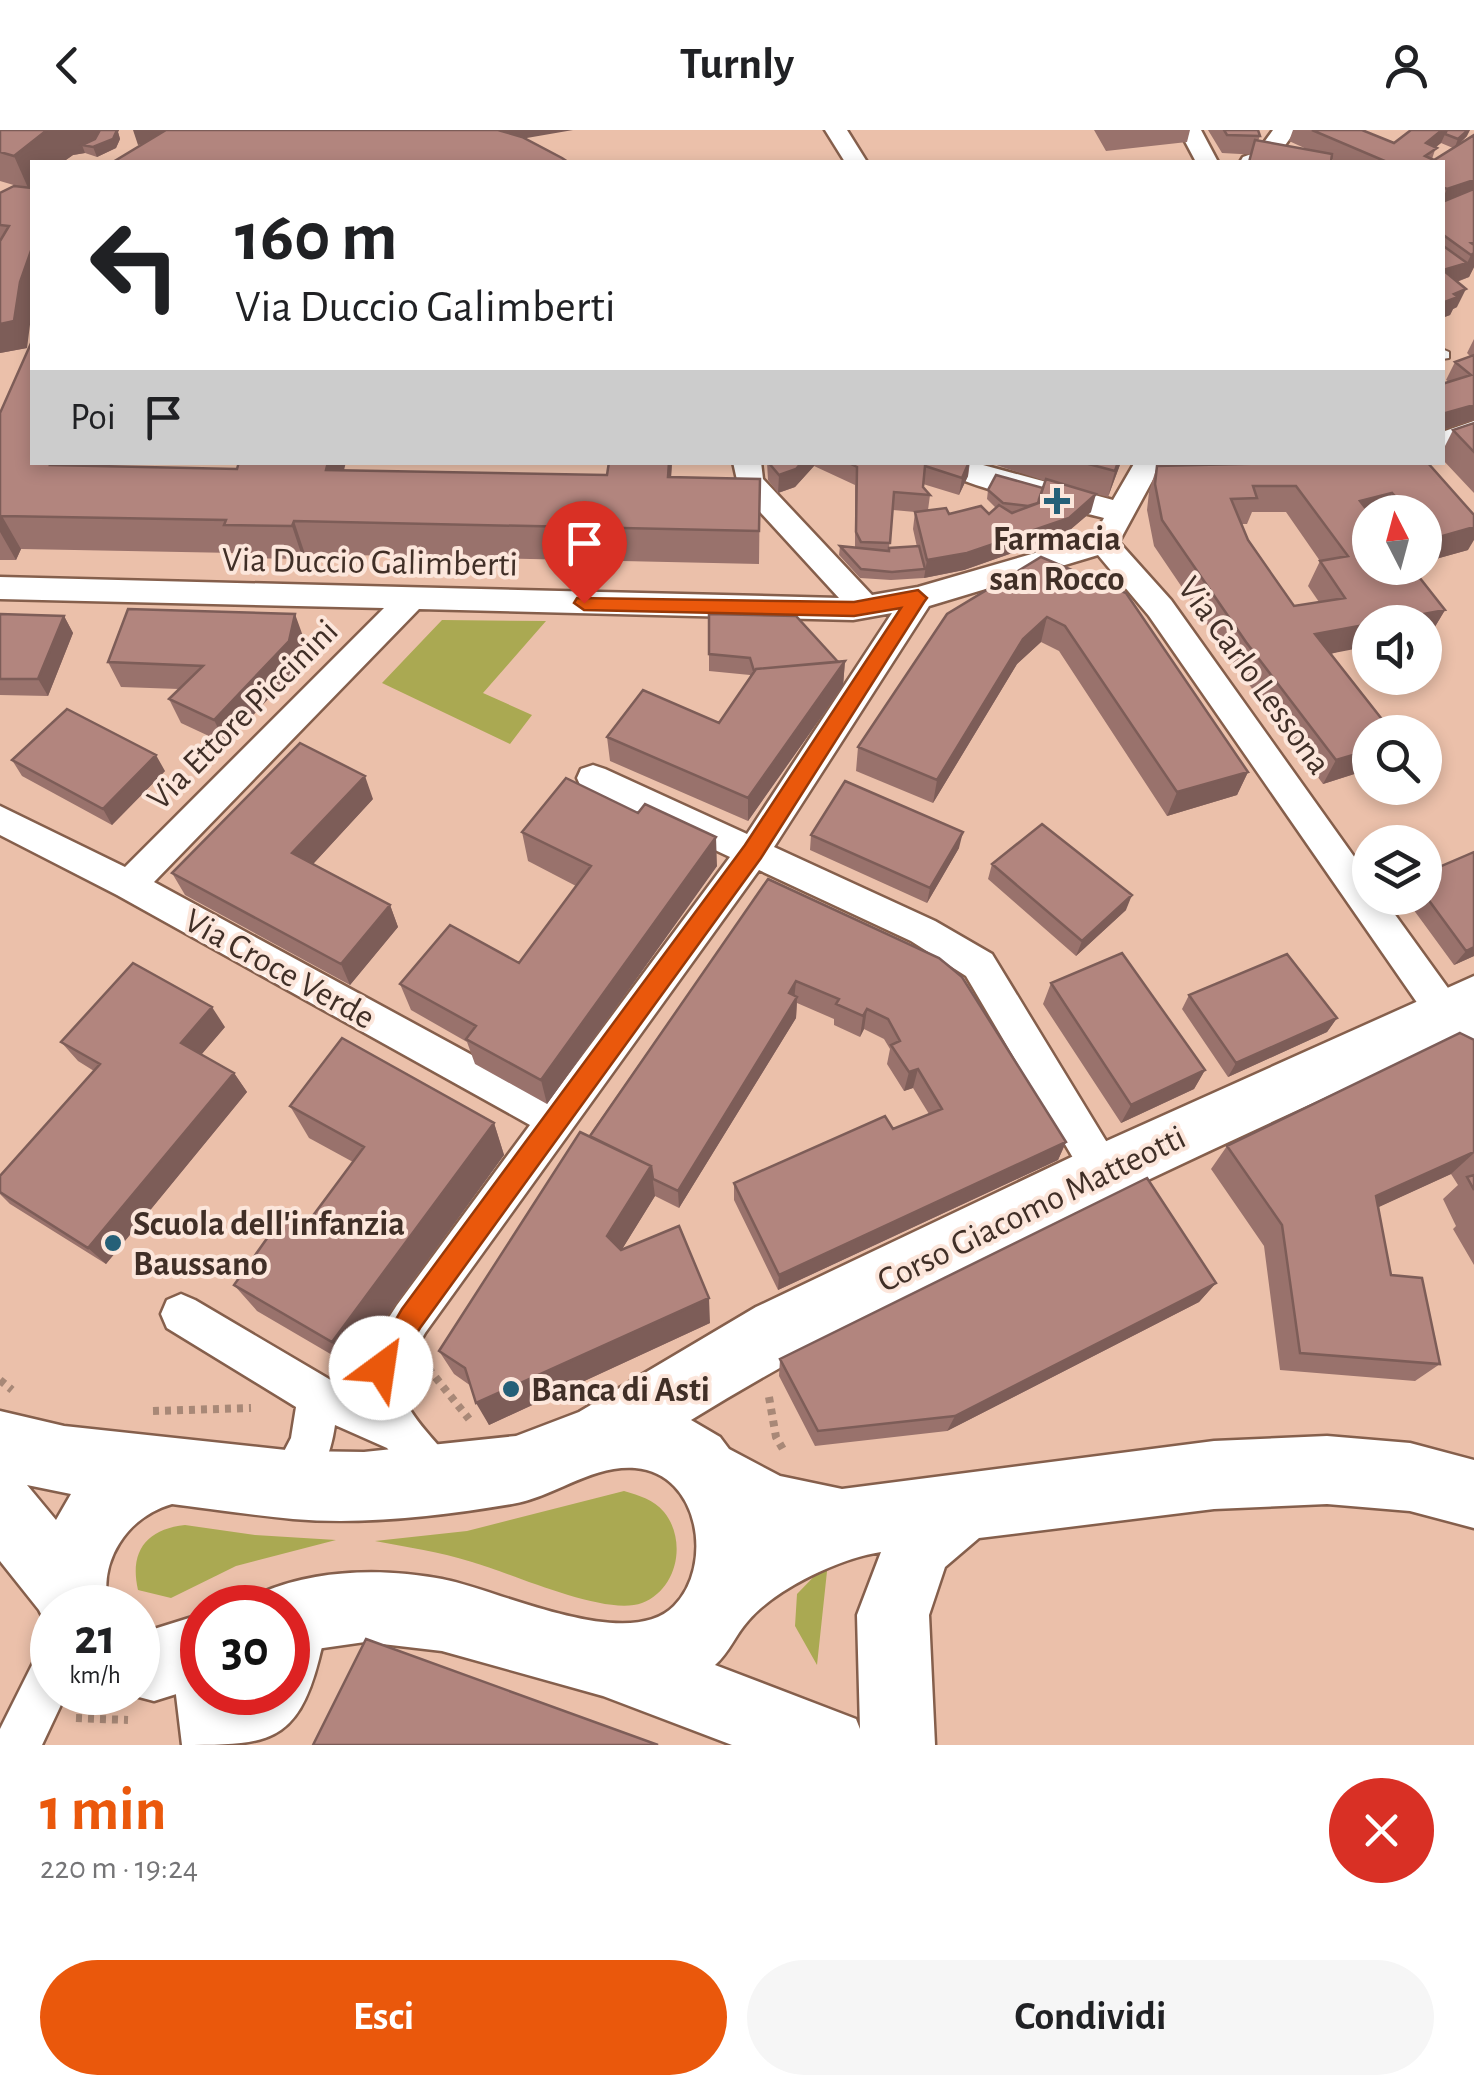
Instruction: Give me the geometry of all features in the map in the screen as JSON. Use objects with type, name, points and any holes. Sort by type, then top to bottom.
[{"type":"main road","name":"Corso Giacomo Matteotti","points":[[599,1438],[780,1330],[1103,1172],[1465,1023]]},
{"type":"main road","points":[[0,1445],[64,1460],[289,1484],[364,1486],[421,1455],[516,1470],[599,1438],[636,1434],[668,1443],[696,1462],[717,1488],[729,1522],[732,1560],[722,1596],[702,1629],[674,1653],[604,1660]]},
{"type":"main road","points":[[73,1585],[75,1557],[89,1526],[112,1498],[141,1478],[172,1470]]},
{"type":"main road","points":[[704,1472],[772,1508],[842,1523],[1214,1475],[1326,1470],[1410,1477],[1474,1494]]},
{"type":"main road","points":[[898,1745],[893,1615],[918,1546],[977,1505]]},
{"type":"main road","points":[[0,1506],[61,1585]]},
{"type":"main road","points":[[722,1596],[749,1574],[842,1523]]},
{"type":"main road","points":[[310,1614],[366,1607],[442,1615],[604,1660],[830,1745]]},
{"type":"street","points":[[836,130],[855,160]]},
{"type":"street","points":[[1190,130],[1207,160]]},
{"type":"street","points":[[1257,160],[1265,157],[1285,130]]},
{"type":"street","points":[[1445,441],[1474,430]]},
{"type":"street","points":[[747,465],[749,482],[865,608]]},
{"type":"street","points":[[953,465],[978,476],[1124,513]]},
{"type":"street","points":[[1104,543],[1148,465]]},
{"type":"street","name":"Via Duccio Galimberti","points":[[0,588],[865,608],[918,598],[1104,543]]},
{"type":"street","name":"Via Carlo Lessona","points":[[1104,543],[1160,608],[1465,1023]]},
{"type":"street","name":"Via Ettore Piccinini","points":[[129,885],[412,598]]},
{"type":"street","points":[[421,1455],[386,1414],[381,1368],[411,1319],[753,852],[918,598]]},
{"type":"street","points":[[593,778],[923,931],[978,965],[1103,1172]]},
{"type":"street","name":"Via Croce Verde","points":[[0,820],[129,885],[558,1121]]},
{"type":"street","points":[[181,1314],[421,1455]]},
{"type":"street","points":[[289,1484],[311,1444],[319,1397]]},
{"type":"street","points":[[178,1656],[206,1744],[267,1715]]},
{"type":"street","points":[[17,1745],[32,1715]]},
{"type":"path","points":[[770,1381],[768,1405],[776,1437],[795,1462]]},
{"type":"shaded area","points":[[442,620],[546,621],[483,693],[532,715],[510,744],[382,683]]},
{"type":"shaded area","points":[[624,1491],[646,1498],[660,1508],[675,1536],[677,1549],[671,1575],[664,1587],[642,1603],[626,1606],[582,1599],[460,1558],[375,1541],[467,1531]]},
{"type":"shaded area","points":[[185,1525],[255,1535],[336,1540],[236,1566],[197,1585],[180,1585],[180,1594],[171,1598],[160,1595],[160,1585],[137,1585],[136,1564],[144,1544],[172,1527]]},
{"type":"shaded area","points":[[828,1562],[817,1665],[795,1626],[797,1594]]},
{"type":"building","points":[[0,130],[47,130],[14,156],[0,152]]},
{"type":"building","points":[[100,130],[117,130],[113,139],[93,147],[82,145],[95,139]]},
{"type":"building","points":[[166,130],[498,130],[522,137],[564,160],[116,160]]},
{"type":"building","points":[[1224,130],[1258,130],[1260,136],[1227,135]]},
{"type":"building","points":[[1312,130],[1362,130],[1394,143],[1411,130],[1442,130],[1426,143],[1437,148],[1425,156],[1434,160],[1382,160]]},
{"type":"building","points":[[1447,130],[1468,130],[1458,139],[1445,134]]},
{"type":"building","points":[[1474,135],[1474,180],[1447,189],[1445,160],[1434,160]]},
{"type":"building","points":[[1255,140],[1332,154],[1331,160],[1250,160]]},
{"type":"building","points":[[14,186],[30,188],[30,254],[20,282],[14,321],[0,324],[0,241],[9,226],[0,225],[0,193]]},
{"type":"building","points":[[1474,189],[1471,255],[1445,236],[1445,201]]},
{"type":"building","points":[[1445,247],[1467,263],[1445,269]]},
{"type":"building","points":[[1445,272],[1466,289],[1454,294],[1458,297],[1445,302]]},
{"type":"building","points":[[30,346],[30,465],[237,469],[238,465],[327,465],[326,470],[607,475],[609,465],[669,465],[668,477],[760,479],[759,531],[294,521],[292,526],[224,525],[226,520],[2,516],[0,521],[0,413]]},
{"type":"building","points":[[1474,355],[1474,405],[1445,413],[1445,383],[1471,375],[1455,362]]},
{"type":"building","points":[[1474,423],[1474,452],[1453,430]]},
{"type":"building","points":[[771,465],[799,465],[796,469],[779,475]]},
{"type":"building","points":[[853,465],[968,465],[962,478],[925,466],[923,487],[930,495],[894,492],[890,543],[861,542],[856,532],[857,467]]},
{"type":"building","points":[[1092,465],[1117,465],[1115,471]]},
{"type":"building","points":[[1430,465],[1474,515],[1474,527],[1442,536],[1442,495],[1352,495],[1352,585],[1425,585],[1441,605],[1352,605],[1352,627],[1315,634],[1352,681],[1352,695],[1363,695],[1379,715],[1352,715],[1352,755],[1336,760],[1246,642],[1162,520],[1155,484],[1157,466]],"holes":[[[1253,486],[1296,486],[1348,556],[1320,561],[1345,598],[1294,606],[1248,540],[1231,499],[1257,498]]]},
{"type":"building","points":[[996,475],[1043,488],[1038,503],[1003,503],[988,490]]},
{"type":"building","points":[[1046,479],[1096,494],[1069,518],[967,553],[927,560],[915,512],[946,508],[949,514],[981,506],[989,514],[999,505],[1012,513],[1044,501],[1039,499]]},
{"type":"building","points":[[840,546],[889,551],[919,546],[925,569],[861,569]]},
{"type":"building","points":[[1041,557],[1126,593],[1248,772],[1177,792],[1065,626],[1047,617],[1023,639],[937,780],[858,747],[947,614]]},
{"type":"building","points":[[128,609],[295,614],[289,641],[214,720],[169,699],[203,666],[108,662]]},
{"type":"building","points":[[0,614],[64,616],[38,679],[0,679]]},
{"type":"building","points":[[709,614],[796,616],[838,662],[754,671],[750,658],[709,654]]},
{"type":"building","points":[[845,661],[748,798],[607,737],[643,690],[719,723],[756,669]]},
{"type":"building","points":[[67,709],[156,755],[103,809],[12,760]]},
{"type":"building","points":[[300,743],[365,776],[292,853],[390,905],[341,964],[172,873]]},
{"type":"building","points":[[566,778],[638,813],[645,804],[716,837],[541,1080],[466,1039],[476,1026],[400,984],[450,925],[519,963],[591,866],[522,832]]},
{"type":"building","points":[[845,781],[963,832],[930,888],[811,835]]},
{"type":"building","points":[[1042,824],[1132,895],[1082,941],[992,864]]},
{"type":"building","points":[[1474,852],[1474,947],[1466,951],[1440,915],[1442,866]]},
{"type":"building","points":[[768,879],[939,958],[962,977],[1066,1142],[779,1275],[734,1183],[885,1116],[893,1129],[942,1109],[918,1069],[909,1072],[891,1045],[900,1041],[888,1019],[867,1009],[863,1016],[836,1004],[839,999],[796,981],[789,993],[797,997],[678,1191],[653,1179],[651,1166],[590,1136]]},
{"type":"building","points":[[1122,953],[1205,1070],[1131,1105],[1051,983]]},
{"type":"building","points":[[1287,954],[1337,1018],[1236,1063],[1189,995]]},
{"type":"building","points":[[133,963],[212,1007],[181,1043],[234,1073],[88,1248],[0,1192],[0,1176],[100,1064],[61,1042]]},
{"type":"building","points":[[1460,1033],[1474,1040],[1474,1152],[1376,1196],[1391,1275],[1422,1278],[1440,1364],[1300,1353],[1282,1225],[1227,1146]]},
{"type":"building","points":[[342,1038],[494,1123],[332,1342],[234,1285],[285,1213],[306,1225],[364,1147],[290,1106]]},
{"type":"building","points":[[580,1132],[651,1166],[607,1236],[621,1250],[679,1226],[709,1298],[476,1403],[465,1368],[439,1351]]},
{"type":"building","points":[[1147,1178],[1216,1283],[955,1416],[818,1431],[780,1359]]},
{"type":"building","points":[[366,1639],[658,1745],[313,1745]]},
{"type":"place","name":"Farmacia san Rocco","points":[[1057,501]]},
{"type":"place","name":"Scuola dell'infanzia Baussano","points":[[113,1243]]},
{"type":"place","name":"Banca di Asti","points":[[511,1389]]},
{"type":"route","points":[[381,1368],[411,1319],[753,852],[918,598],[854,609],[584,603]]}]
